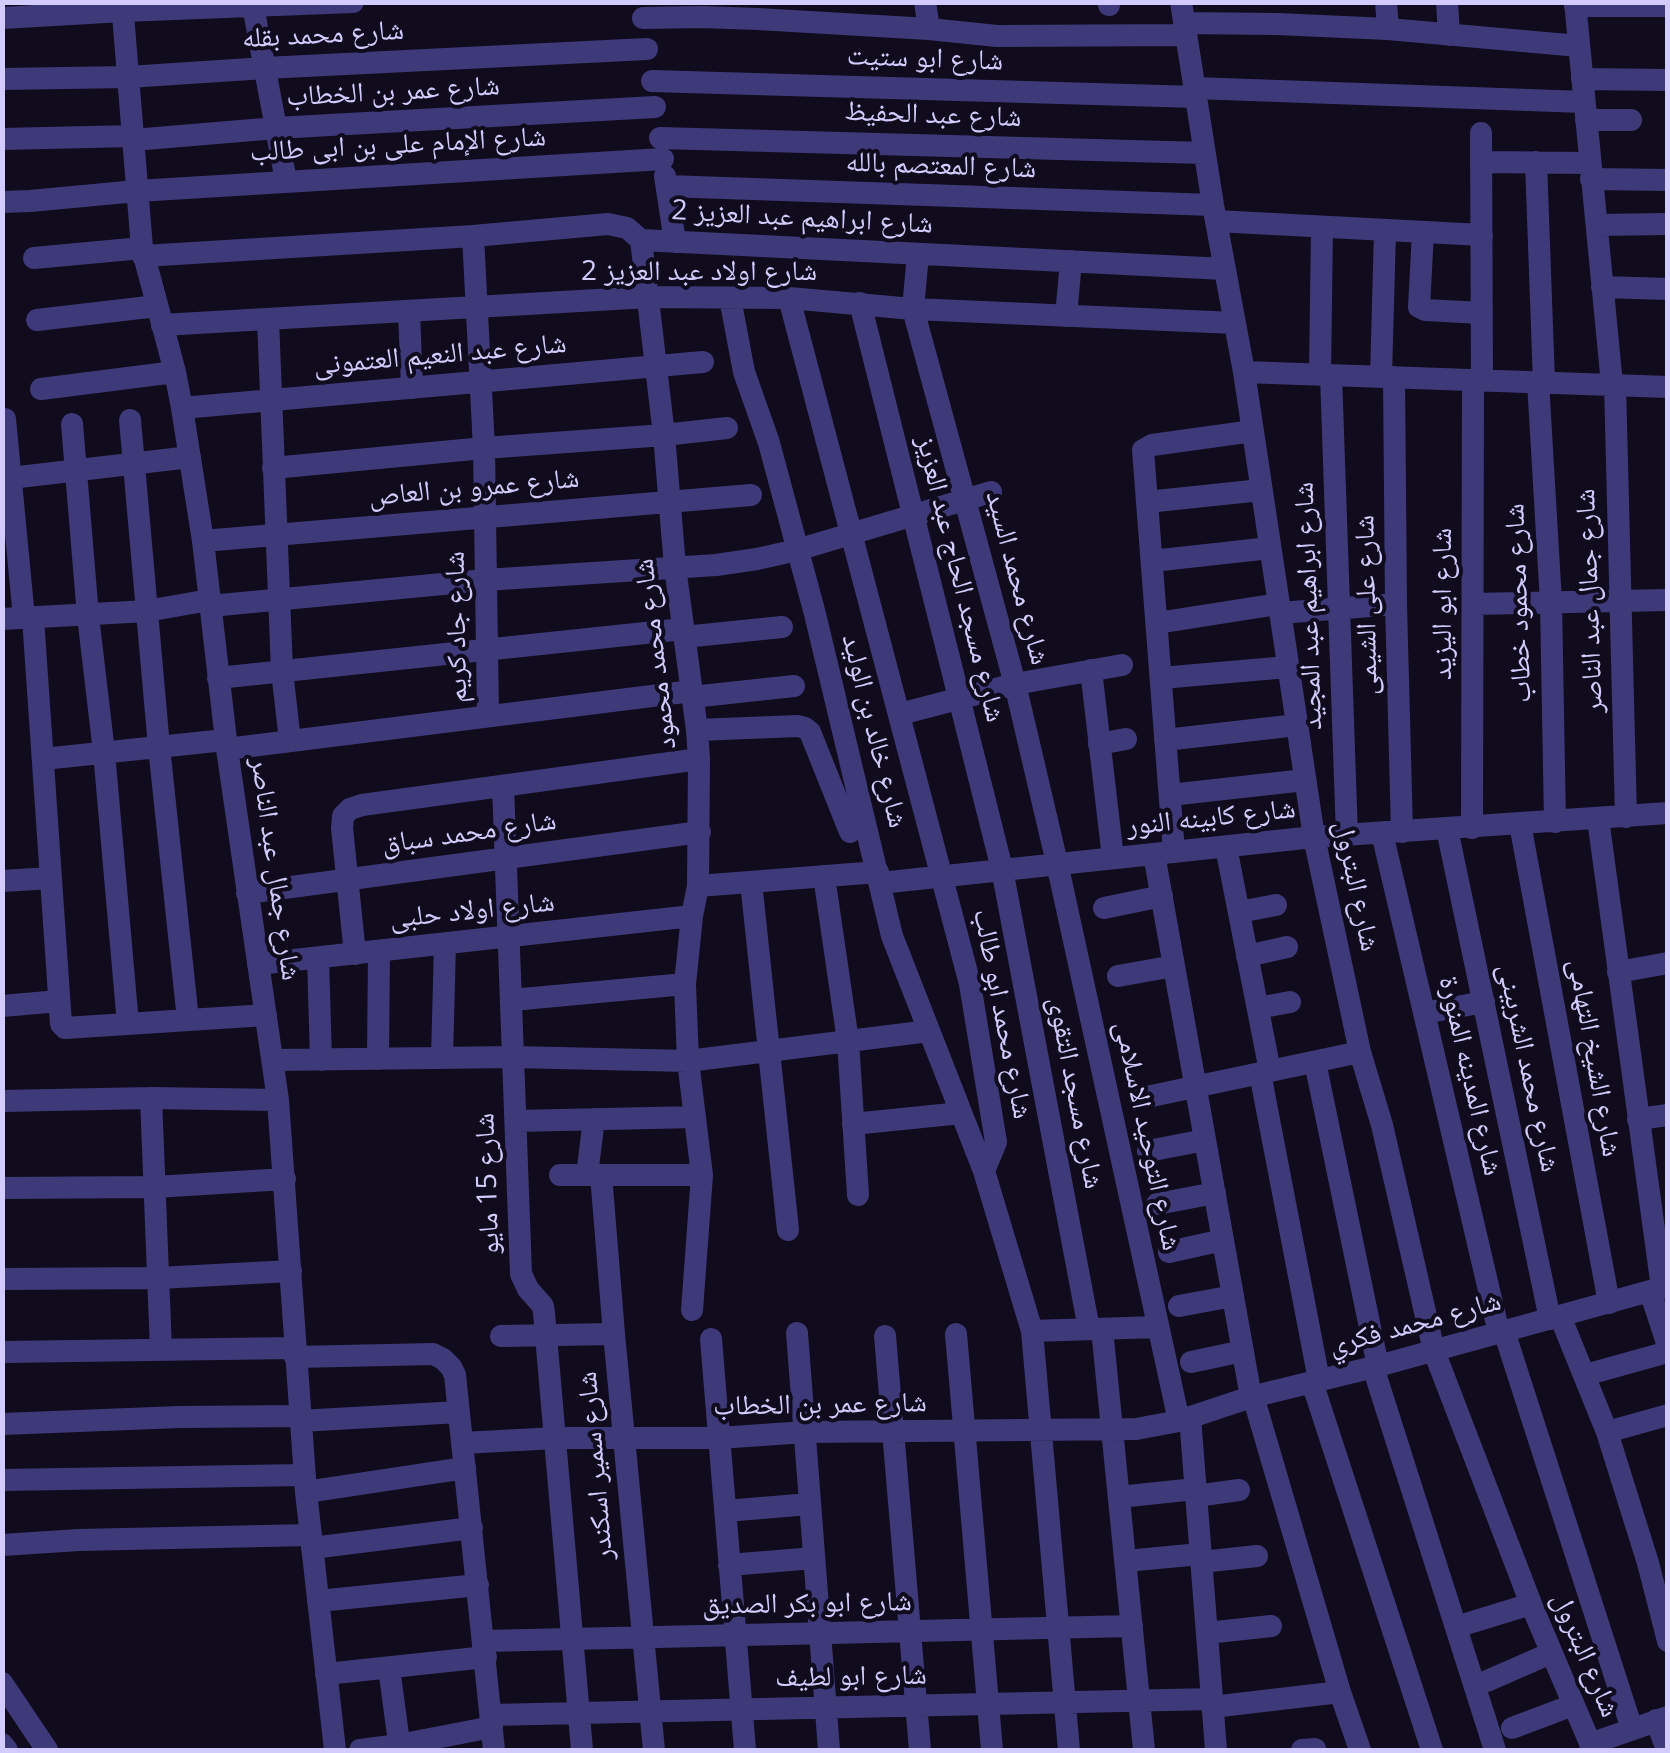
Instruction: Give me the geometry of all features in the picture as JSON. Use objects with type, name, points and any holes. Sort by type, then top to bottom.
[{"type":"street","points":[[2,18],[64,8],[353,2]]},
{"type":"street","points":[[869,2],[872,26]]},
{"type":"street","points":[[925,2],[929,30]]},
{"type":"street","points":[[1327,2],[1330,26]]},
{"type":"street","points":[[1386,2],[1388,30]]},
{"type":"street","points":[[1447,2],[1449,35]]},
{"type":"street","points":[[1575,4],[1668,6]]},
{"type":"street","name":"شارع جمال عبد الناصر","points":[[1575,4],[1613,384],[1626,817]]},
{"type":"street","points":[[244,5],[265,68],[286,181]]},
{"type":"street","name":"شارع جمال عبد الناصر","points":[[122,7],[142,252],[176,372],[190,457],[226,745],[278,1100],[305,1484],[334,1750]]},
{"type":"street","points":[[675,242],[642,10],[815,13],[872,26],[997,36],[1183,20],[1212,13],[1276,13],[1330,26],[1579,46]]},
{"type":"street","name":"شارع البترول","points":[[1183,20],[1244,372],[1314,837],[1360,1052],[1382,1125],[1434,1350],[1531,1604],[1592,1747]]},
{"type":"street","name":"شارع محمد بقله","points":[[2,79],[128,77],[647,49]]},
{"type":"street","points":[[1584,100],[1668,80]]},
{"type":"street","name":"شارع ابو ستيت","points":[[652,81],[1584,100]]},
{"type":"street","points":[[1584,100],[1631,120]]},
{"type":"street","name":"شارع عمر بن الخطاب","points":[[2,140],[133,138],[655,107]]},
{"type":"street","name":"شارع ابو اليزيد","points":[[1472,828],[1482,133]]},
{"type":"street","name":"شارع عبد الحفيظ","points":[[661,148],[1204,153]]},
{"type":"street","name":"شارع الإمام على بن ابى طالب","points":[[2,202],[661,148]]},
{"type":"street","points":[[1481,162],[1536,162],[1668,180]]},
{"type":"street","name":"شارع محمود خطاب","points":[[1536,162],[1555,822]]},
{"type":"street","name":"شارع المعتصم بالله","points":[[667,186],[1214,214],[1322,227],[1482,235]]},
{"type":"street","name":"شارع ابراهيم عبد العزيز 2","points":[[34,258],[473,236],[608,224],[627,228],[642,240],[1224,269]]},
{"type":"street","points":[[1596,225],[1668,224]]},
{"type":"street","name":"شارع ابراهيم عبد المجيد","points":[[1322,227],[1347,836]]},
{"type":"street","name":"شارع على الشيمى","points":[[1385,230],[1396,604],[1392,833]]},
{"type":"street","points":[[1423,232],[1419,307],[1482,313]]},
{"type":"street","name":"شارع جاد كريم","points":[[473,236],[484,448],[488,716]]},
{"type":"street","name":"شارع محمد محمود","points":[[642,240],[699,758],[698,886],[686,984],[688,1061],[702,1175],[692,1310]]},
{"type":"street","points":[[913,309],[918,254]]},
{"type":"street","points":[[1066,316],[1072,262]]},
{"type":"street","points":[[1602,286],[1668,290]]},
{"type":"street","name":"شارع اولاد عبد العزيز 2","points":[[37,320],[268,318],[649,297],[789,298],[913,309],[1235,323]]},
{"type":"street","name":"شارع خالد بن الوليد","points":[[730,298],[744,372],[769,442],[892,936],[984,1171]]},
{"type":"street","name":"شارع محمد ابو طالب","points":[[789,298],[970,984],[996,1142],[984,1171],[1032,1331],[1069,1750]]},
{"type":"street","name":"شارع مسجد الحاج عبد العزيز","points":[[860,303],[1002,869]]},
{"type":"street","name":"شارع محمد السيد","points":[[913,309],[1014,684],[1057,864]]},
{"type":"street","points":[[409,310],[412,388]]},
{"type":"street","points":[[268,318],[282,671],[290,742]]},
{"type":"street","name":"شارع عبد النعيم العتمونى","points":[[182,408],[703,362]]},
{"type":"street","points":[[41,390],[176,372]]},
{"type":"street","points":[[1244,372],[1668,387]]},
{"type":"street","points":[[5,419],[20,619],[43,759],[60,1021],[65,1028],[266,1015]]},
{"type":"street","points":[[130,420],[188,1020]]},
{"type":"street","points":[[72,424],[128,1024]]},
{"type":"street","points":[[273,468],[728,428]]},
{"type":"street","points":[[1252,431],[1152,445],[1144,450],[1170,795],[1162,896],[1252,1396],[1360,1750]]},
{"type":"street","points":[[7,479],[190,457]]},
{"type":"street","points":[[1147,502],[1262,490]]},
{"type":"street","points":[[20,619],[716,565],[797,550],[991,492]]},
{"type":"street","name":"شارع عمرو بن العاص","points":[[203,541],[751,495]]},
{"type":"street","points":[[1152,561],[1270,548]]},
{"type":"street","points":[[1473,604],[1668,600]]},
{"type":"street","points":[[1156,623],[1279,608],[1396,604]]},
{"type":"street","points":[[218,678],[486,650],[782,627]]},
{"type":"street","points":[[900,714],[1014,684],[1122,665]]},
{"type":"street","points":[[1161,678],[1288,667]]},
{"type":"street","points":[[1091,670],[1113,858]]},
{"type":"street","points":[[43,759],[159,746],[290,742],[488,716],[794,686]]},
{"type":"street","points":[[1166,740],[1297,725]]},
{"type":"street","name":"شارع خالد بن الوليد","points":[[697,730],[805,728],[810,732],[850,832]]},
{"type":"street","points":[[1099,744],[1126,739]]},
{"type":"street","points":[[378,1059],[367,952],[347,880],[342,828],[350,808],[699,758]]},
{"type":"street","points":[[1170,795],[1305,780]]},
{"type":"street","name":"شارع 15 مايو","points":[[503,786],[521,1274],[543,1306],[547,1335],[582,1750]]},
{"type":"street","name":"شارع كابينه النور","points":[[698,886],[824,876],[943,876],[1314,837],[1667,814]]},
{"type":"street","points":[[1585,1375],[1668,1349],[1598,819]]},
{"type":"street","name":"شارع الشيخ التهامى","points":[[1520,824],[1608,1303]]},
{"type":"street","name":"شارع محمد الشربينى","points":[[1447,829],[1555,1317],[1585,1375],[1658,1560],[1668,1641]]},
{"type":"street","name":"شارع محمد سباق","points":[[247,893],[700,832]]},
{"type":"street","name":"شارع المدينه المنورة","points":[[1392,833],[1424,1013],[1501,1332],[1632,1729]]},
{"type":"street","points":[[1226,847],[1258,1008],[1316,1381],[1432,1750]]},
{"type":"street","name":"شارع التوحيد الاسلامى","points":[[1057,864],[1158,1327],[1184,1419],[1196,1492],[1216,1750]]},
{"type":"street","name":"شارع مسجد التقوى","points":[[1002,869],[1113,1430],[1144,1750]]},
{"type":"street","points":[[824,876],[848,1042],[858,1194]]},
{"type":"street","points":[[2,881],[51,878]]},
{"type":"street","points":[[751,882],[788,1230]]},
{"type":"street","points":[[1104,908],[1162,896]]},
{"type":"street","points":[[1238,912],[1276,904]]},
{"type":"street","name":"شارع اولاد حلبى","points":[[258,964],[692,916]]},
{"type":"street","points":[[442,1058],[445,944]]},
{"type":"street","points":[[1248,956],[1287,947]]},
{"type":"street","points":[[318,958],[320,1060]]},
{"type":"street","points":[[1618,972],[1668,963]]},
{"type":"street","points":[[1118,976],[1174,966]]},
{"type":"street","points":[[512,1000],[686,984]]},
{"type":"street","points":[[2,1006],[59,1001]]},
{"type":"street","points":[[1258,1008],[1290,1002]]},
{"type":"street","points":[[1424,1013],[1484,1002]]},
{"type":"street","points":[[273,1060],[514,1057],[688,1061],[929,1031]]},
{"type":"street","points":[[1142,1098],[1360,1052]]},
{"type":"street","points":[[1315,1062],[1375,1367],[1496,1750]]},
{"type":"street","points":[[151,1098],[162,1350]]},
{"type":"street","points":[[2,1101],[278,1100]]},
{"type":"street","points":[[853,1124],[961,1113]]},
{"type":"street","points":[[1638,1119],[1668,1115]]},
{"type":"street","points":[[516,1121],[695,1117]]},
{"type":"street","name":"شارع سمير اسكندر","points":[[594,1119],[594,1175],[614,1334],[654,1750]]},
{"type":"street","points":[[1148,1151],[1205,1140]]},
{"type":"street","points":[[560,1175],[702,1175]]},
{"type":"street","points":[[2,1177],[3,1188],[155,1187],[285,1179]]},
{"type":"street","points":[[1157,1204],[1215,1193]]},
{"type":"street","points":[[1169,1252],[1223,1240]]},
{"type":"street","points":[[2,1279],[158,1278],[291,1270]]},
{"type":"street","name":"شارع محمد فكري","points":[[1184,1419],[1252,1396],[1375,1367],[1660,1288]]},
{"type":"street","points":[[1179,1306],[1233,1296]]},
{"type":"street","points":[[1032,1331],[1158,1327]]},
{"type":"street","points":[[798,1333],[829,1750]]},
{"type":"street","points":[[501,1336],[614,1334]]},
{"type":"street","points":[[956,1334],[992,1750]]},
{"type":"street","points":[[884,1336],[920,1750]]},
{"type":"street","points":[[711,1339],[745,1750]]},
{"type":"street","points":[[1191,1362],[1243,1350]]},
{"type":"street","points":[[2,1352],[433,1354],[443,1359],[455,1375],[492,1731]]},
{"type":"street","points":[[2,1424],[459,1412]]},
{"type":"street","points":[[1607,1432],[1668,1415]]},
{"type":"street","name":"شارع عمر بن الخطاب","points":[[462,1443],[556,1438],[719,1438],[805,1432],[1113,1430],[1184,1419]]},
{"type":"street","points":[[2,1480],[305,1484],[465,1468]]},
{"type":"street","points":[[1120,1497],[1238,1490]]},
{"type":"street","points":[[725,1511],[810,1504]]},
{"type":"street","points":[[2,1545],[79,1540],[311,1541],[472,1528]]},
{"type":"street","points":[[1126,1562],[1257,1556]]},
{"type":"street","points":[[730,1565],[814,1558]]},
{"type":"street","points":[[318,1601],[478,1584]]},
{"type":"street","points":[[1456,1628],[1531,1604]]},
{"type":"street","name":"شارع ابو بكر الصديق","points":[[326,1674],[572,1640],[1132,1626]]},
{"type":"street","points":[[1207,1633],[1271,1626]]},
{"type":"street","points":[[1488,1681],[1551,1653]]},
{"type":"street","points":[[389,1668],[399,1748]]},
{"type":"street","points":[[2,1683],[39,1748]]},
{"type":"street","name":"شارع ابو لطيف","points":[[360,1750],[399,1748],[579,1713],[1139,1700],[1212,1703],[1340,1692]]},
{"type":"street","points":[[1512,1728],[1573,1705]]},
{"type":"street","points":[[1592,1747],[1662,1719],[1667,1750]]},
{"type":"street","points":[[1302,1750],[1316,1750]]}]
